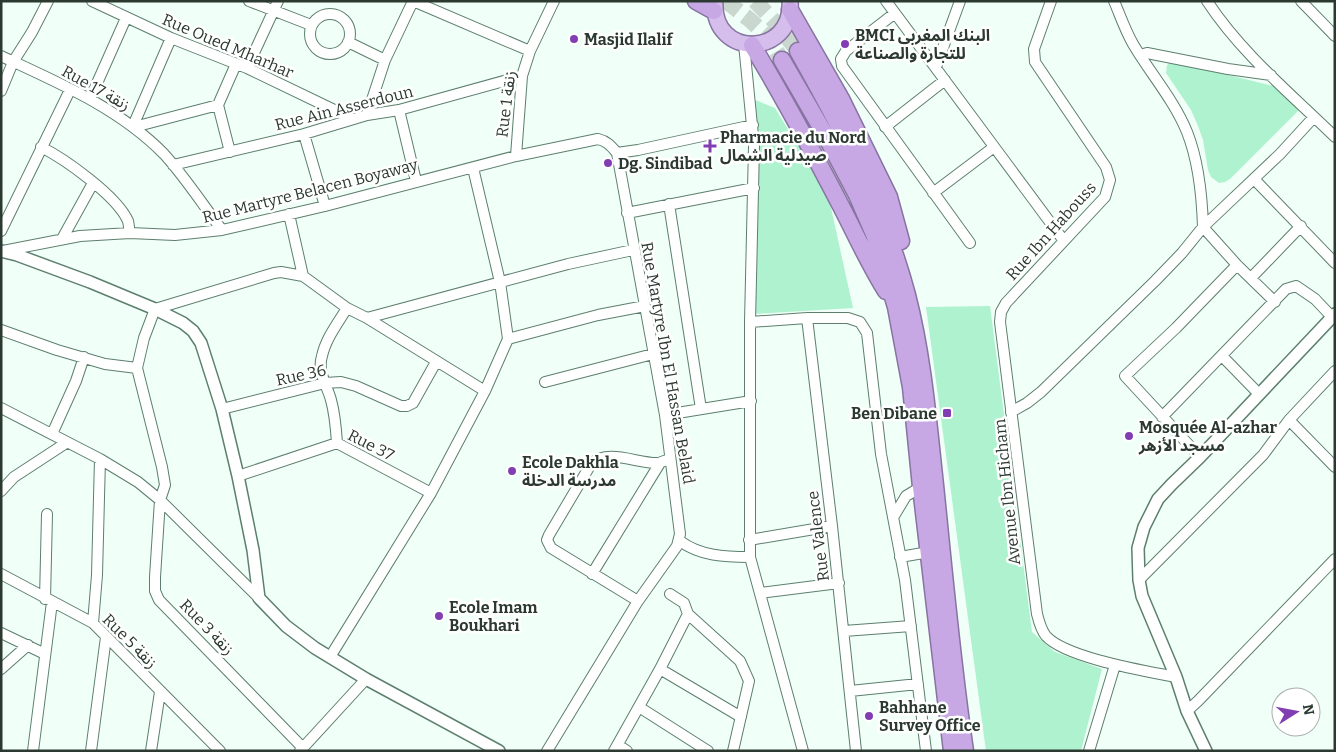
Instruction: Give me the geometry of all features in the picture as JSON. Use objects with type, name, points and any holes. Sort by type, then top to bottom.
[{"type":"highway","points":[[696,1],[714,6]]},
{"type":"highway","points":[[790,6],[841,99],[889,197],[907,267],[902,301],[921,487],[952,751]]},
{"type":"highway","points":[[748,45],[791,111],[872,270],[902,301]]},
{"type":"highway","points":[[798,51],[873,195],[887,231],[925,393],[948,615],[965,751]]},
{"type":"highway","points":[[782,60],[826,136],[857,195],[902,301]]},
{"type":"main road","points":[[714,6],[717,22],[724,32],[733,40],[748,45],[763,44],[774,39],[785,26],[790,6]]},
{"type":"street","name":"Rue Oued Mharhar","points":[[92,1],[171,38],[247,68],[353,119]]},
{"type":"street","points":[[250,1],[311,26]]},
{"type":"street","points":[[247,68],[278,1]]},
{"type":"street","points":[[367,115],[385,60],[413,1],[530,51]]},
{"type":"street","name":"Rue 1 زنقة","points":[[516,156],[522,76],[530,51],[554,1]]},
{"type":"street","points":[[886,1],[1064,241]]},
{"type":"street","points":[[936,67],[960,1]]},
{"type":"street","name":"Rue Ibn Habouss","points":[[1011,412],[1000,322],[1001,312],[1006,303],[1106,197],[1110,180],[1106,166],[1035,62],[1034,49],[1051,1]]},
{"type":"street","points":[[1114,1],[1132,42],[1179,114],[1188,134],[1202,195],[1203,226],[1237,265],[1275,302]]},
{"type":"street","points":[[1207,1],[1219,19],[1271,75],[1335,137]]},
{"type":"street","points":[[1301,1],[1335,36]]},
{"type":"street","points":[[1,91],[13,62],[32,32],[44,3]]},
{"type":"street","points":[[895,13],[846,51],[841,59],[844,70],[970,243]]},
{"type":"street","points":[[326,14],[338,15],[347,23],[350,29],[348,42],[340,51],[334,54],[322,52],[312,44],[311,26],[315,20],[326,14]]},
{"type":"street","points":[[90,99],[126,18]]},
{"type":"street","points":[[133,127],[171,38]]},
{"type":"street","points":[[348,42],[385,60]]},
{"type":"street","points":[[748,45],[747,88],[753,125],[754,188],[750,322],[750,557],[803,751]]},
{"type":"street","points":[[1140,55],[1147,53],[1228,69],[1271,75]]},
{"type":"street","name":"Rue 17 زنقة","points":[[1,56],[90,99],[118,115],[164,154],[222,230]]},
{"type":"street","points":[[230,152],[218,105],[236,64]]},
{"type":"street","name":"Rue Ain Asserdoun","points":[[173,166],[304,134],[367,115],[399,110],[522,76]]},
{"type":"street","points":[[885,127],[945,80]]},
{"type":"street","points":[[1,231],[70,90]]},
{"type":"street","points":[[133,127],[218,105]]},
{"type":"street","points":[[399,110],[416,181]]},
{"type":"street","name":"Avenue Ibn Hicham","points":[[1176,677],[1115,665],[1069,650],[1054,643],[1045,635],[1040,625],[1034,595],[1011,412],[1041,392],[1156,281],[1182,253],[1203,226],[1254,179],[1314,117]]},
{"type":"street","points":[[616,153],[753,125]]},
{"type":"street","points":[[304,134],[324,206]]},
{"type":"street","name":"Rue Martyre Belacen Boyaway","points":[[2,251],[89,235],[130,233],[175,235],[222,230],[324,206],[516,156],[598,139],[605,141],[616,153]]},
{"type":"street","points":[[933,193],[994,147]]},
{"type":"street","points":[[41,148],[54,154],[93,183],[120,209],[128,221],[130,233]]},
{"type":"street","name":"Rue Martyre Ibn El Hassan Belaid","points":[[616,153],[665,415],[680,523],[680,541]]},
{"type":"street","points":[[330,657],[431,493],[485,391],[508,339],[500,282],[473,168]]},
{"type":"street","points":[[1254,179],[1335,263]]},
{"type":"street","points":[[62,239],[93,183]]},
{"type":"street","points":[[627,213],[754,188]]},
{"type":"street","points":[[669,204],[700,410]]},
{"type":"street","points":[[288,214],[303,276]]},
{"type":"street","points":[[1251,278],[1301,226]]},
{"type":"street","points":[[368,318],[568,264],[633,250]]},
{"type":"street","points":[[2,251],[83,279],[155,309],[183,323],[193,331],[201,343],[222,409],[253,550],[259,598]]},
{"type":"street","points":[[1200,457],[1125,376],[1176,328],[1237,265]]},
{"type":"street","points":[[155,309],[274,273],[281,272],[303,276],[346,308],[368,318],[485,391]]},
{"type":"street","points":[[1162,417],[1286,289],[1296,286],[1333,315],[1158,499],[1144,527],[1138,548],[1139,580],[1142,596],[1176,677],[1187,711],[1206,751]]},
{"type":"street","points":[[508,339],[598,315],[645,306]]},
{"type":"street","points":[[337,443],[331,398],[320,370],[321,357],[327,342],[346,308]]},
{"type":"street","points":[[1,330],[57,350],[105,364],[137,368],[144,338],[155,309]]},
{"type":"street","points":[[750,322],[806,318],[854,319],[864,327],[867,333],[881,454],[894,516],[911,626],[926,751]]},
{"type":"street","name":"Rue Valence","points":[[806,318],[839,583],[856,751]]},
{"type":"street","points":[[544,382],[653,354]]},
{"type":"street","points":[[1222,356],[1259,394]]},
{"type":"street","points":[[52,434],[76,382],[84,357]]},
{"type":"street","name":"Rue 36","points":[[222,409],[324,383],[341,382],[356,386],[401,406],[407,406],[413,403],[436,362]]},
{"type":"street","name":"Rue 3 زنقة","points":[[137,368],[165,485],[160,500],[155,591],[159,600],[302,749]]},
{"type":"street","points":[[1139,580],[1263,455],[1289,420],[1335,371]]},
{"type":"street","points":[[665,415],[751,402]]},
{"type":"street","points":[[1,408],[100,459],[138,482],[160,500],[286,626],[314,648],[366,679],[499,751]]},
{"type":"street","points":[[1289,420],[1335,466]]},
{"type":"street","points":[[1,491],[14,477],[66,442]]},
{"type":"street","name":"Rue 37","points":[[238,476],[337,443],[431,493]]},
{"type":"street","points":[[638,601],[551,548],[547,540],[591,464],[596,460],[610,457],[660,463],[670,459]]},
{"type":"street","points":[[92,623],[97,575],[100,459]]},
{"type":"street","points":[[592,574],[660,463]]},
{"type":"street","points":[[894,516],[906,496],[921,487]]},
{"type":"street","points":[[33,751],[45,654],[48,600],[47,514]]},
{"type":"street","points":[[749,540],[832,526]]},
{"type":"street","points":[[547,751],[638,601],[680,541],[692,549],[701,552],[750,557]]},
{"type":"street","points":[[900,557],[929,552]]},
{"type":"street","points":[[1187,711],[1335,559]]},
{"type":"street","name":"Rue 5 زنقة","points":[[1,574],[92,623],[220,751]]},
{"type":"street","points":[[760,593],[839,583]]},
{"type":"street","points":[[670,594],[684,603],[688,614],[740,661],[749,682],[733,751]]},
{"type":"street","points":[[627,751],[616,748],[688,614]]},
{"type":"street","points":[[844,631],[911,626]]},
{"type":"street","points":[[1,633],[45,654]]},
{"type":"street","points":[[92,751],[106,638]]},
{"type":"street","points":[[1,669],[28,645]]},
{"type":"street","points":[[1089,751],[1115,665]]},
{"type":"street","points":[[660,669],[741,717]]},
{"type":"street","points":[[302,749],[366,679]]},
{"type":"street","points":[[850,691],[918,684]]},
{"type":"street","points":[[151,751],[160,692]]},
{"type":"street","points":[[639,707],[708,751]]},
{"type":"street","points":[[1093,737],[1098,751]]},
{"type":"green space","points":[[1172,61],[1273,86],[1284,90],[1302,107],[1230,179],[1219,183],[1211,177],[1208,170],[1203,140],[1191,110],[1166,73],[1167,65]]},
{"type":"green space","points":[[753,99],[775,108],[828,194],[853,308],[752,314]]},
{"type":"green space","points":[[990,306],[1032,632],[1055,652],[1102,669],[1081,751],[986,751],[926,307]]},
{"type":"tunnel","points":[[726,1],[767,36],[782,60]]},
{"type":"tunnel","points":[[755,1],[798,51]]},
{"type":"place","name":"Masjid Ilalif","points":[[574,39]]},
{"type":"place","name":"BMCI البنك المغربي للتجارة والصناعة","points":[[845,44]]},
{"type":"place","name":"Pharmacie du Nord صيدلية الشمال","points":[[710,146]]},
{"type":"place","name":"Dg. Sindibad","points":[[608,163]]},
{"type":"place","name":"Ben Dibane","points":[[947,413]]},
{"type":"place","name":"Mosquée Al-azhar مسجد الأزهر","points":[[1129,436]]},
{"type":"place","name":"Ecole Dakhla مدرسة الدخلة","points":[[512,471]]},
{"type":"place","name":"Ecole Imam Boukhari","points":[[439,616]]},
{"type":"place","name":"Bahhane Survey Office","points":[[869,716]]}]
